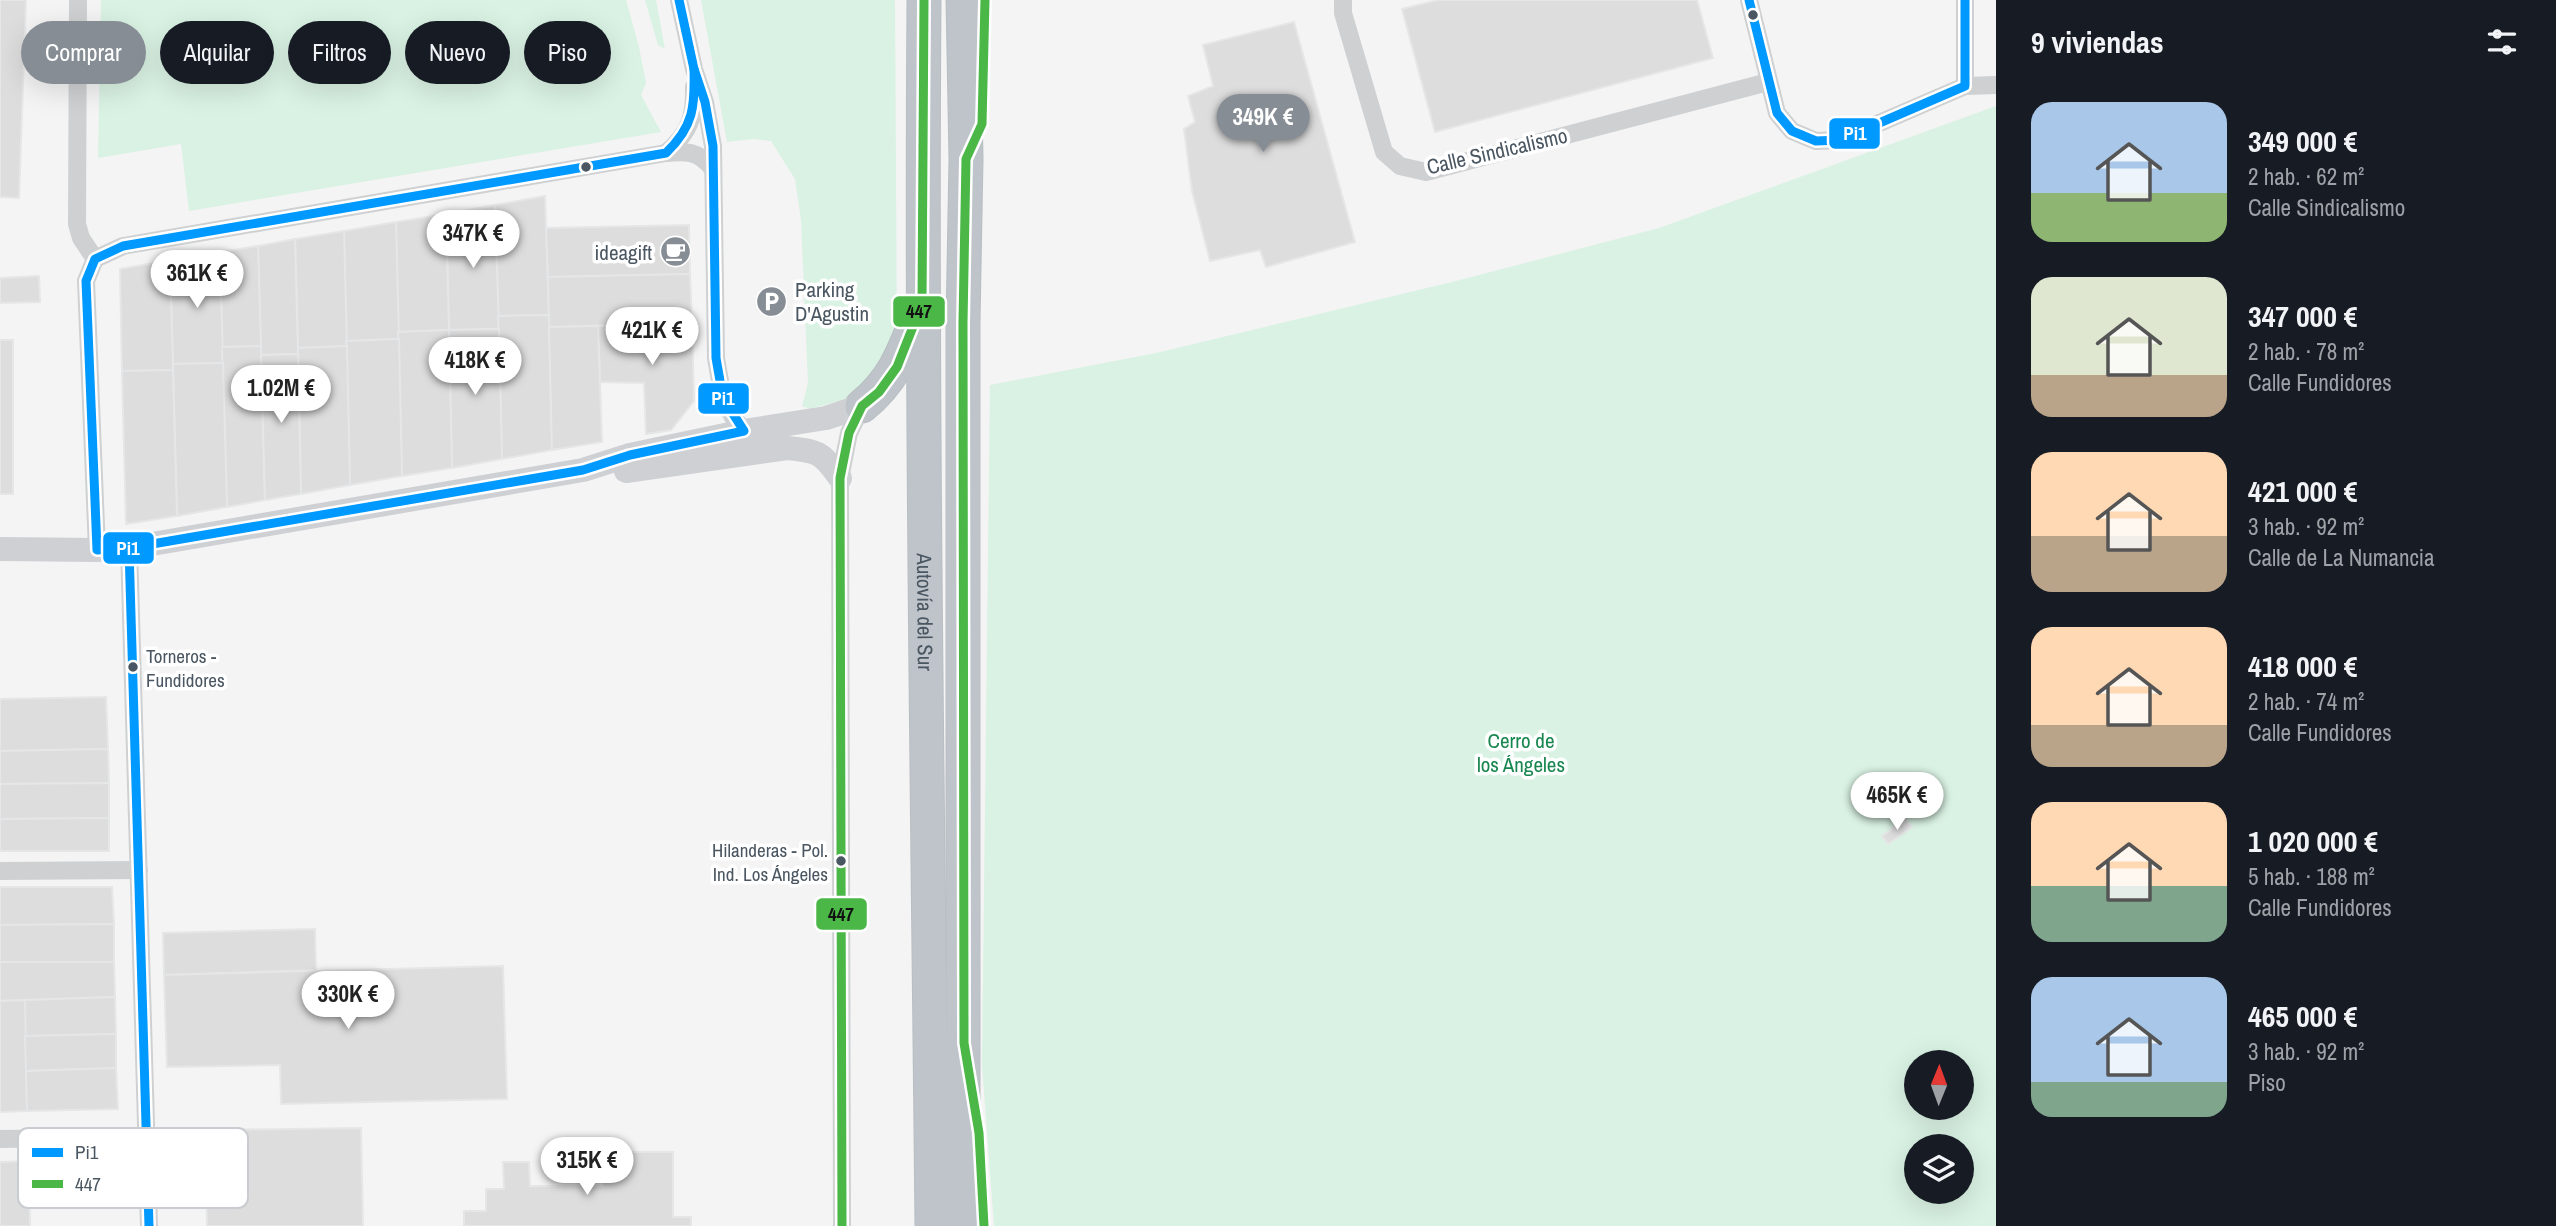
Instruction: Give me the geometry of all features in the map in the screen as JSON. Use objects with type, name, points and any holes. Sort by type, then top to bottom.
[{"type":"highway","name":"Autovía del Sur","points":[[924,0],[922,304],[926,470],[932,1226]]},
{"type":"highway","name":"Autovía del Sur","points":[[963,0],[966,159],[963,323],[963,1226]]},
{"type":"highway","points":[[966,159],[982,124],[985,0]]},
{"type":"highway","points":[[862,406],[879,392],[897,366],[922,304]]},
{"type":"highway","points":[[964,1043],[979,1133],[984,1226]]},
{"type":"street","points":[[78,0],[77,224],[81,238],[94,259]]},
{"type":"street","points":[[680,0],[713,146],[716,358],[723,398],[742,443]]},
{"type":"street","name":"Calle Sindicalismo","points":[[1343,0],[1343,13],[1384,152],[1400,166],[1426,172],[1768,82]]},
{"type":"street","points":[[1749,0],[1777,113],[1792,131],[1816,141],[1840,140],[1965,86],[1996,85]]},
{"type":"street","points":[[1965,0],[1965,86]]},
{"type":"street","points":[[666,153],[677,144],[692,121],[695,103],[694,69]]},
{"type":"street","points":[[97,550],[86,281],[94,259],[123,246],[666,153],[694,152],[705,158],[713,169]]},
{"type":"street","points":[[0,549],[129,548],[590,468],[632,471],[694,460],[862,406]]},
{"type":"street","points":[[842,1226],[840,478],[849,433],[862,406]]},
{"type":"street","points":[[742,443],[810,450],[825,457],[840,478]]},
{"type":"street","points":[[129,548],[146,1128]]},
{"type":"street","points":[[0,870],[139,870]]},
{"type":"street","points":[[0,1139],[18,1139]]},
{"type":"street","points":[[148,1208],[149,1226]]},
{"type":"green space","points":[[101,0],[626,0],[646,83],[641,95],[661,132],[189,211],[181,144],[98,158],[99,84],[146,84],[146,21],[101,21]]},
{"type":"green space","points":[[645,0],[656,0],[665,49],[658,45]]},
{"type":"green space","points":[[701,0],[895,0],[897,347],[856,396],[810,409],[802,406],[808,383],[801,220],[795,179],[771,141],[753,139],[727,142]]},
{"type":"green space","name":"Cerro de los Ángeles","points":[[1996,106],[1996,1226],[994,1226],[982,1064],[990,385],[1156,353],[1456,281],[1659,228]]},
{"type":"building","points":[[0,0],[26,0],[25,21],[21,21],[23,84],[19,198],[0,197]]},
{"type":"building","points":[[1438,0],[1697,0],[1713,58],[1435,132],[1402,9]]},
{"type":"building","points":[[1294,22],[1355,242],[1266,267],[1260,250],[1210,261],[1192,191],[1184,129],[1195,122],[1188,96],[1213,86],[1203,45]]},
{"type":"building","points":[[545,196],[549,315],[498,316],[495,205]]},
{"type":"building","points":[[495,205],[499,329],[449,330],[446,214]]},
{"type":"building","points":[[446,214],[449,330],[398,332],[396,222]]},
{"type":"building","points":[[396,222],[399,339],[346,341],[344,231]]},
{"type":"building","points":[[689,225],[690,274],[548,277],[546,228]]},
{"type":"building","points":[[344,231],[347,346],[298,348],[295,239]]},
{"type":"building","points":[[295,239],[298,354],[261,355],[258,246]]},
{"type":"building","points":[[258,246],[261,346],[222,347],[220,252]]},
{"type":"building","points":[[220,252],[223,363],[173,364],[170,260]]},
{"type":"building","points":[[170,260],[173,370],[122,371],[120,269]]},
{"type":"building","points":[[690,274],[692,323],[549,327],[548,277]]},
{"type":"building","points":[[39,276],[40,302],[0,303],[0,278]]},
{"type":"building","points":[[549,315],[552,450],[502,459],[498,316]]},
{"type":"building","points":[[692,323],[694,401],[671,430],[646,434],[644,383],[600,382],[598,326]]},
{"type":"building","points":[[598,326],[602,442],[552,450],[549,327]]},
{"type":"building","points":[[499,329],[502,459],[452,468],[449,330]]},
{"type":"building","points":[[449,330],[452,468],[402,476],[398,332]]},
{"type":"building","points":[[399,339],[402,476],[350,485],[346,341]]},
{"type":"building","points":[[0,340],[13,340],[13,494],[0,494]]},
{"type":"building","points":[[261,346],[265,500],[227,507],[222,347]]},
{"type":"building","points":[[347,346],[350,485],[301,494],[298,348]]},
{"type":"building","points":[[298,354],[301,494],[265,500],[261,355]]},
{"type":"building","points":[[223,363],[227,507],[177,516],[173,364]]},
{"type":"building","points":[[173,370],[177,516],[126,524],[122,371]]},
{"type":"building","points":[[106,697],[108,749],[0,751],[0,699]]},
{"type":"building","points":[[108,749],[109,783],[0,784],[0,751]]},
{"type":"building","points":[[109,783],[109,818],[0,819],[0,784]]},
{"type":"building","points":[[109,818],[109,851],[0,851],[0,819]]},
{"type":"building","points":[[1906,819],[1912,827],[1888,844],[1882,836]]},
{"type":"building","points":[[0,887],[112,887],[114,924],[0,925]]},
{"type":"building","points":[[114,924],[114,962],[0,962],[0,925]]},
{"type":"building","points":[[315,929],[316,970],[164,975],[163,933]]},
{"type":"building","points":[[0,962],[114,962],[115,997],[0,1001]]},
{"type":"building","points":[[503,966],[507,1099],[281,1104],[280,1065],[167,1067],[164,975]]},
{"type":"building","points":[[115,997],[116,1034],[25,1036],[25,1000]]},
{"type":"building","points":[[25,1000],[27,1111],[0,1112],[0,1001]]},
{"type":"building","points":[[116,1034],[116,1068],[26,1071],[25,1036]]},
{"type":"building","points":[[116,1068],[118,1109],[27,1111],[26,1071]]},
{"type":"building","points":[[361,1128],[363,1226],[207,1226],[207,1208],[248,1208],[248,1129]]},
{"type":"building","points":[[603,1152],[673,1152],[673,1217],[691,1217],[691,1226],[464,1226],[464,1211],[486,1211],[486,1189],[504,1189],[503,1162],[529,1162],[530,1186],[603,1186]]},
{"type":"building","points":[[18,1161],[18,1208],[30,1208],[30,1226],[0,1226],[0,1162]]},
{"type":"transit line","name":"Pi1","points":[[679,0],[694,69]]},
{"type":"transit line","name":"447","points":[[842,1226],[840,478],[849,433],[862,406],[879,392],[897,367],[922,304],[924,0]]},
{"type":"transit line","name":"447","points":[[984,1226],[979,1133],[964,1043],[963,323],[966,159],[982,124],[985,0]]},
{"type":"transit line","name":"Pi1","points":[[1749,0],[1777,113],[1792,131],[1816,141],[1840,140],[1965,86],[1965,0]]},
{"type":"transit line","name":"Pi1","points":[[694,69],[705,102],[713,146],[716,358],[723,398],[744,431],[630,455],[583,470],[129,548],[97,550],[86,281],[95,259],[123,246],[666,153],[682,134],[691,115],[694,69]]},
{"type":"transit line","name":"Pi1","points":[[129,548],[146,1128]]},
{"type":"transit line","name":"Pi1","points":[[148,1208],[149,1226]]},
{"type":"place","name":"ideagift","points":[[675,252]]},
{"type":"place","name":"Parking D'Agustin","points":[[772,301]]},
{"type":"place","name":"Torneros - Fundidores","points":[[133,667]]},
{"type":"place","name":"Hilanderas - Pol. Ind. Los Ángeles","points":[[841,861]]}]
